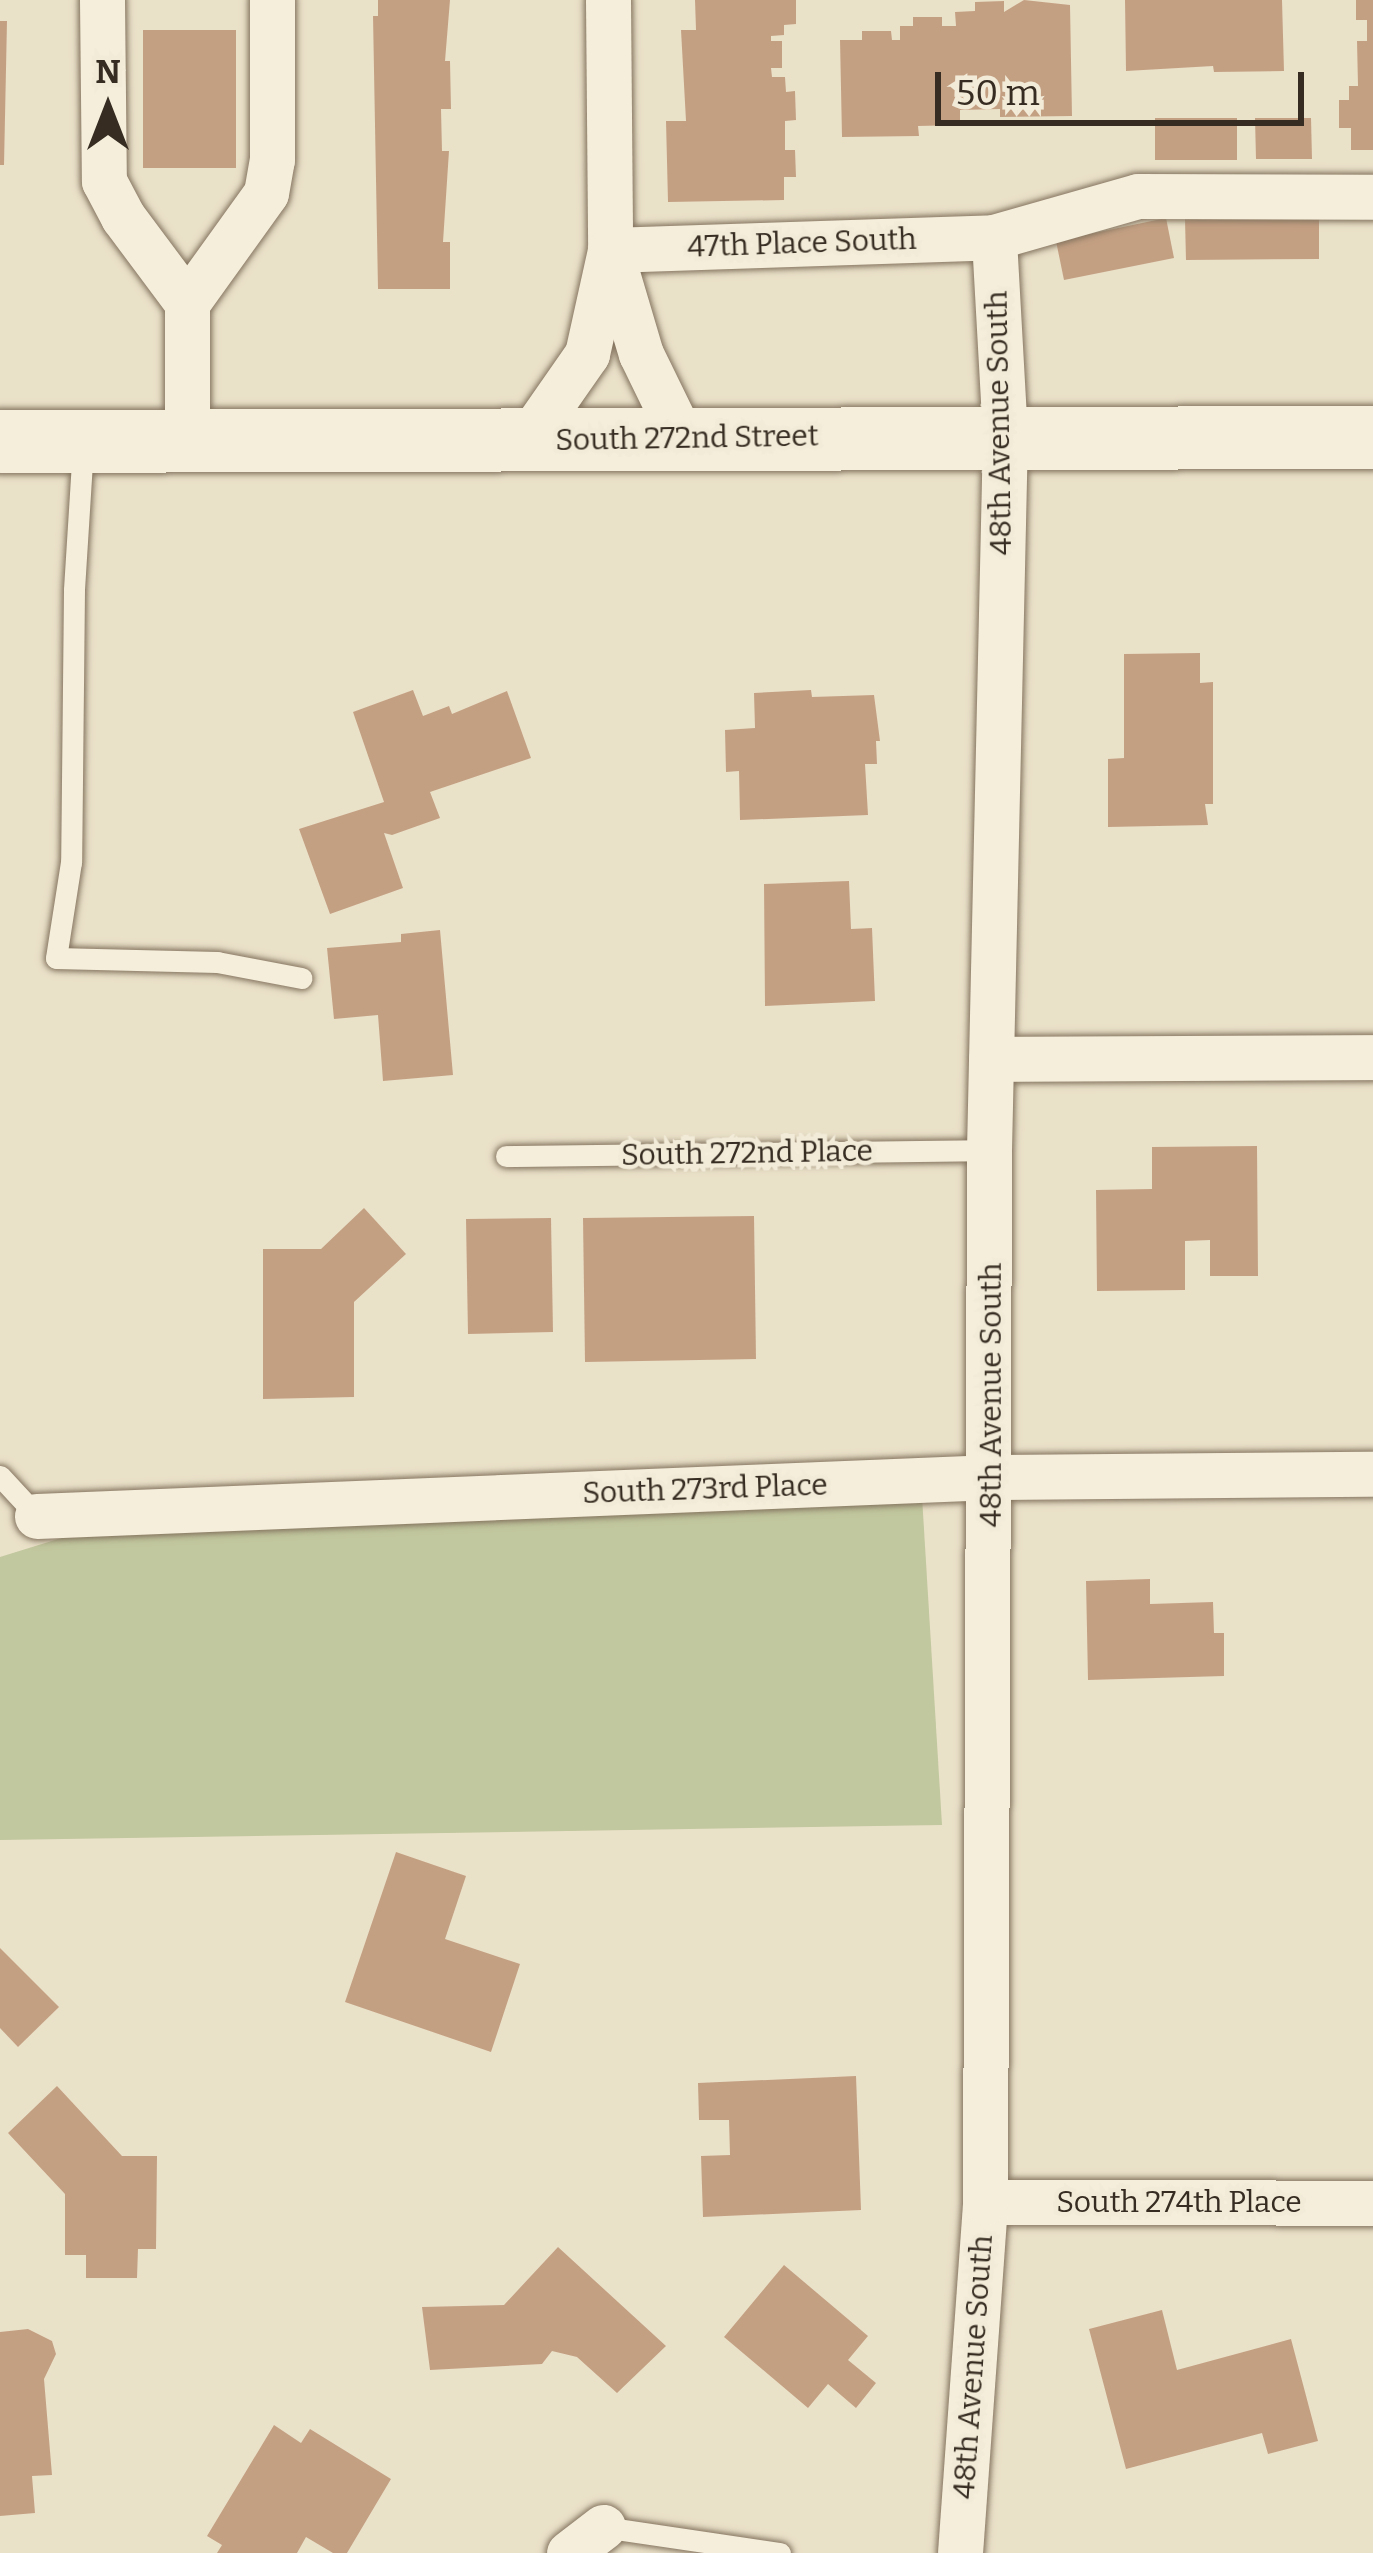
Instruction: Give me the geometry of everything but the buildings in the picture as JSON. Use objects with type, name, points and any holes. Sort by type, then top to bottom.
[{"type":"main road","name":"South 272nd Street","points":[[0,442],[1373,437]]},
{"type":"street","points":[[102,0],[104,181],[123,217],[187,303]]},
{"type":"street","points":[[187,442],[187,303],[266,193],[272,160],[272,0]]},
{"type":"street","points":[[527,440],[586,354],[610,250],[608,0]]},
{"type":"street","name":"47th Place South","points":[[610,250],[994,237],[1138,196],[1373,196]]},
{"type":"street","name":"48th Avenue South","points":[[960,2553],[985,2202],[992,1477],[989,1150],[1005,436],[994,237]]},
{"type":"street","points":[[610,250],[641,354],[682,438]]},
{"type":"street","points":[[992,1059],[1373,1057]]},
{"type":"street","name":"South 273rd Place","points":[[37,1516],[992,1477],[1373,1474]]},
{"type":"street","name":"South 274th Place","points":[[985,2202],[1373,2203]]},
{"type":"lane","points":[[83,442],[74,590],[70,862],[56,958],[217,962],[302,978]]},
{"type":"lane","name":"South 272nd Place","points":[[506,1156],[989,1150]]},
{"type":"lane","points":[[0,1476],[37,1516]]},
{"type":"lane","points":[[586,2540],[781,2553]]},
{"type":"green space","points":[[921,1480],[942,1825],[0,1840],[0,1557],[145,1512]]}]
